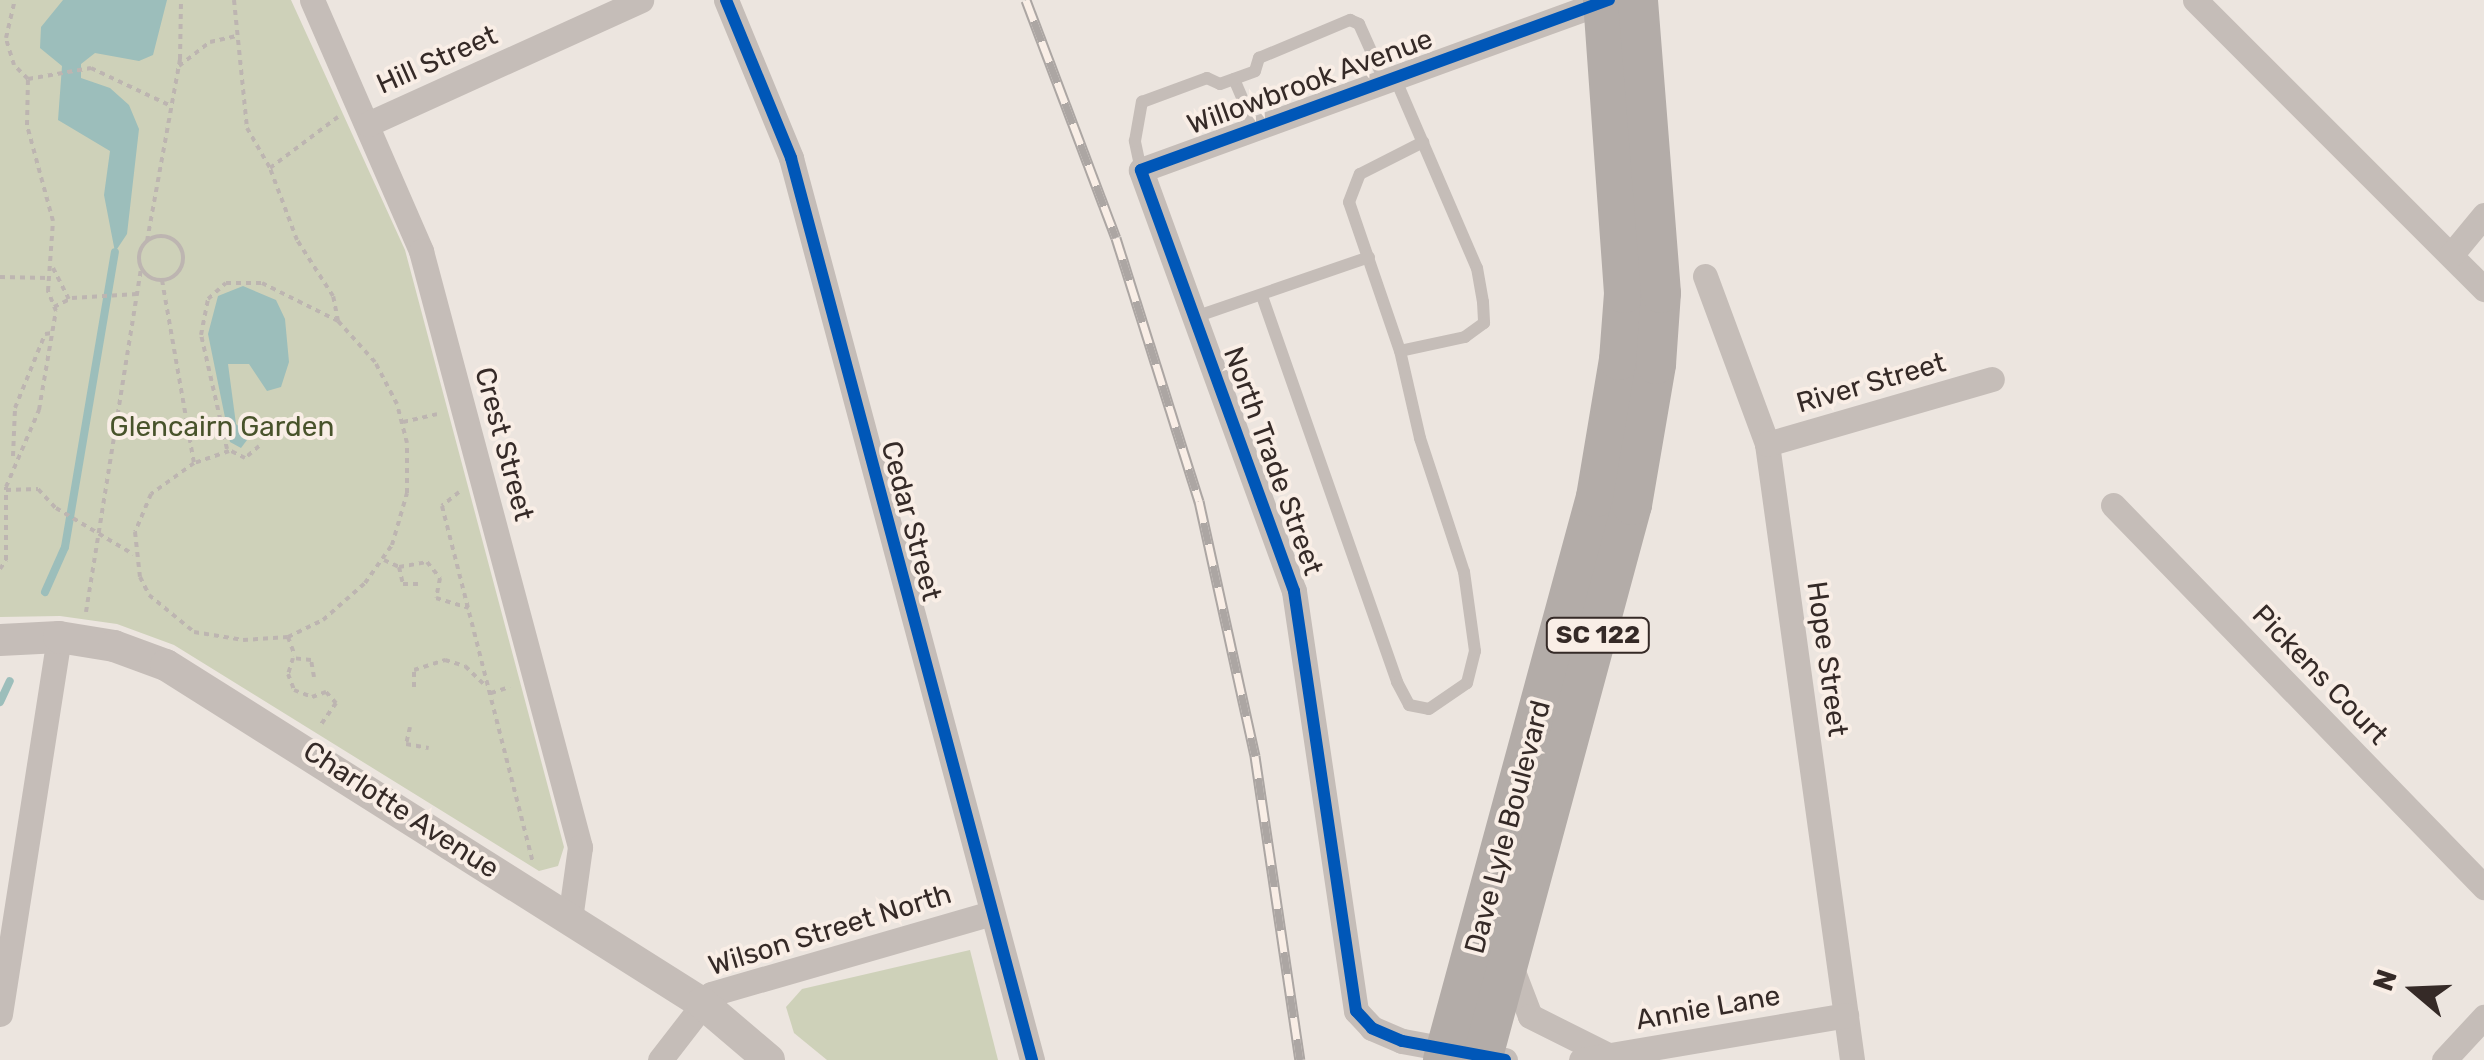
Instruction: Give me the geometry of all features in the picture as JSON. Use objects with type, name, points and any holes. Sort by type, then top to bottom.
[{"type":"main road","name":"Dave Lyle Boulevard","points":[[1472,1058],[1511,955],[1632,504],[1656,364],[1658,234],[1613,1]]},
{"type":"main road","name":"Dave Lyle Boulevard","points":[[1472,1058],[1596,497],[1618,360],[1624,293],[1613,1]]},
{"type":"street","name":"Crest Street","points":[[312,0],[420,250],[580,847],[570,919]]},
{"type":"street","name":"Hill Street","points":[[363,114],[640,0]]},
{"type":"street","name":"Cedar Street","points":[[726,0],[791,158],[988,914],[1032,1060]]},
{"type":"street","points":[[2195,0],[2484,288]]},
{"type":"street","name":"Willowbrook Avenue","points":[[1141,170],[1613,1]]},
{"type":"street","name":"North Trade Street","points":[[1141,170],[1294,591],[1350,996],[1372,1028],[1472,1058]]},
{"type":"street","points":[[2451,255],[2484,215]]},
{"type":"street","name":"Hope Street","points":[[1704,276],[1767,444],[1852,1060]]},
{"type":"street","name":"River Street","points":[[1767,444],[1992,379]]},
{"type":"street","name":"Pickens Court","points":[[2113,505],[2484,887]]},
{"type":"street","points":[[0,1014],[71,639]]},
{"type":"street","name":"Charlotte Avenue","points":[[0,640],[71,639],[166,665],[244,710],[702,1003],[769,1060]]},
{"type":"street","name":"Wilson Street North","points":[[660,1060],[710,994],[988,914]]},
{"type":"street","points":[[1511,955],[1514,987],[1530,1016],[1608,1055]]},
{"type":"street","name":"Annie Lane","points":[[1581,1060],[1846,1015]]},
{"type":"street","points":[[2444,1060],[2484,1017]]},
{"type":"lane","points":[[1141,170],[1135,142],[1142,102],[1207,78],[1220,84],[1255,71],[1259,58],[1350,20],[1360,24],[1423,142],[1477,268],[1484,323],[1465,336],[1400,350]]},
{"type":"lane","points":[[1234,78],[1255,128]]},
{"type":"lane","points":[[1262,296],[1397,682],[1409,705],[1429,709],[1467,684],[1474,651],[1464,572],[1420,438],[1400,350],[1349,202],[1360,174],[1423,142]]},
{"type":"lane","points":[[1195,317],[1369,257]]},
{"type":"path","points":[[12,466],[39,410],[54,307],[50,278],[53,221],[28,125],[28,80],[14,65],[6,38],[15,0]]},
{"type":"path","points":[[71,639],[100,530],[178,66],[181,0]]},
{"type":"path","points":[[234,0],[246,128],[270,168],[288,222],[333,296],[338,321]]},
{"type":"path","points":[[178,66],[210,42],[236,36]]},
{"type":"path","points":[[28,80],[84,70],[115,76],[170,106]]},
{"type":"path","points":[[270,168],[363,114]]},
{"type":"path","points":[[142,270],[162,280],[175,275],[182,252],[169,237],[147,241]]},
{"type":"path","points":[[51,263],[69,299]]},
{"type":"path","points":[[0,277],[50,278]]},
{"type":"path","points":[[162,280],[194,463]]},
{"type":"path","points":[[229,451],[201,335],[208,298],[226,284],[262,283],[338,321],[386,380],[403,422],[406,493],[384,560],[344,604],[288,637],[242,640],[194,632],[149,595],[133,554],[140,510],[166,480],[194,463],[229,451],[244,458],[259,446]]},
{"type":"path","points":[[54,307],[69,299],[138,294]]},
{"type":"path","points":[[0,569],[6,560],[3,496],[12,466],[15,408],[45,334],[52,334]]},
{"type":"path","points":[[403,422],[463,407]]},
{"type":"path","points":[[6,490],[38,489],[56,508],[86,521],[133,554]]},
{"type":"path","points":[[462,489],[442,506],[534,872]]},
{"type":"path","points":[[384,560],[399,567],[428,562],[440,578],[436,598],[468,608]]},
{"type":"path","points":[[399,567],[403,584],[420,584]]},
{"type":"path","points":[[189,643],[194,632]]},
{"type":"path","points":[[288,637],[295,656],[288,674],[294,690],[312,698],[326,692],[336,704],[311,732]]},
{"type":"path","points":[[295,656],[311,660],[314,677]]},
{"type":"path","points":[[414,687],[414,670],[445,660],[473,672],[490,691]]},
{"type":"path","points":[[410,728],[406,744],[430,748]]},
{"type":"green space","name":"Glencairn Garden","points":[[0,0],[291,0],[405,250],[564,847],[558,866],[539,871],[174,645],[117,624],[60,616],[0,617]]},
{"type":"green space","points":[[970,950],[998,1060],[827,1060],[794,1033],[786,1007],[802,989]]},
{"type":"water","points":[[63,0],[167,0],[153,55],[139,61],[95,53],[81,64],[81,78],[110,88],[129,105],[139,129],[127,234],[115,252],[104,195],[110,151],[58,120],[62,66],[40,48],[41,27]]},
{"type":"water","points":[[243,286],[276,300],[285,319],[289,362],[281,387],[267,391],[249,364],[228,364],[236,424],[250,436],[241,448],[230,442],[208,334],[218,296]]},
{"type":"waterway","points":[[45,592],[65,547],[115,252]]},
{"type":"waterway","points":[[0,702],[10,681]]},
{"type":"railway","points":[[1026,0],[1116,238],[1199,501],[1255,756],[1300,1060]]},
{"type":"cycle path","points":[[726,0],[791,158],[1032,1060]]},
{"type":"cycle path","points":[[1505,1060],[1402,1041],[1372,1028],[1356,1011],[1294,591],[1141,170],[1609,0]]}]
